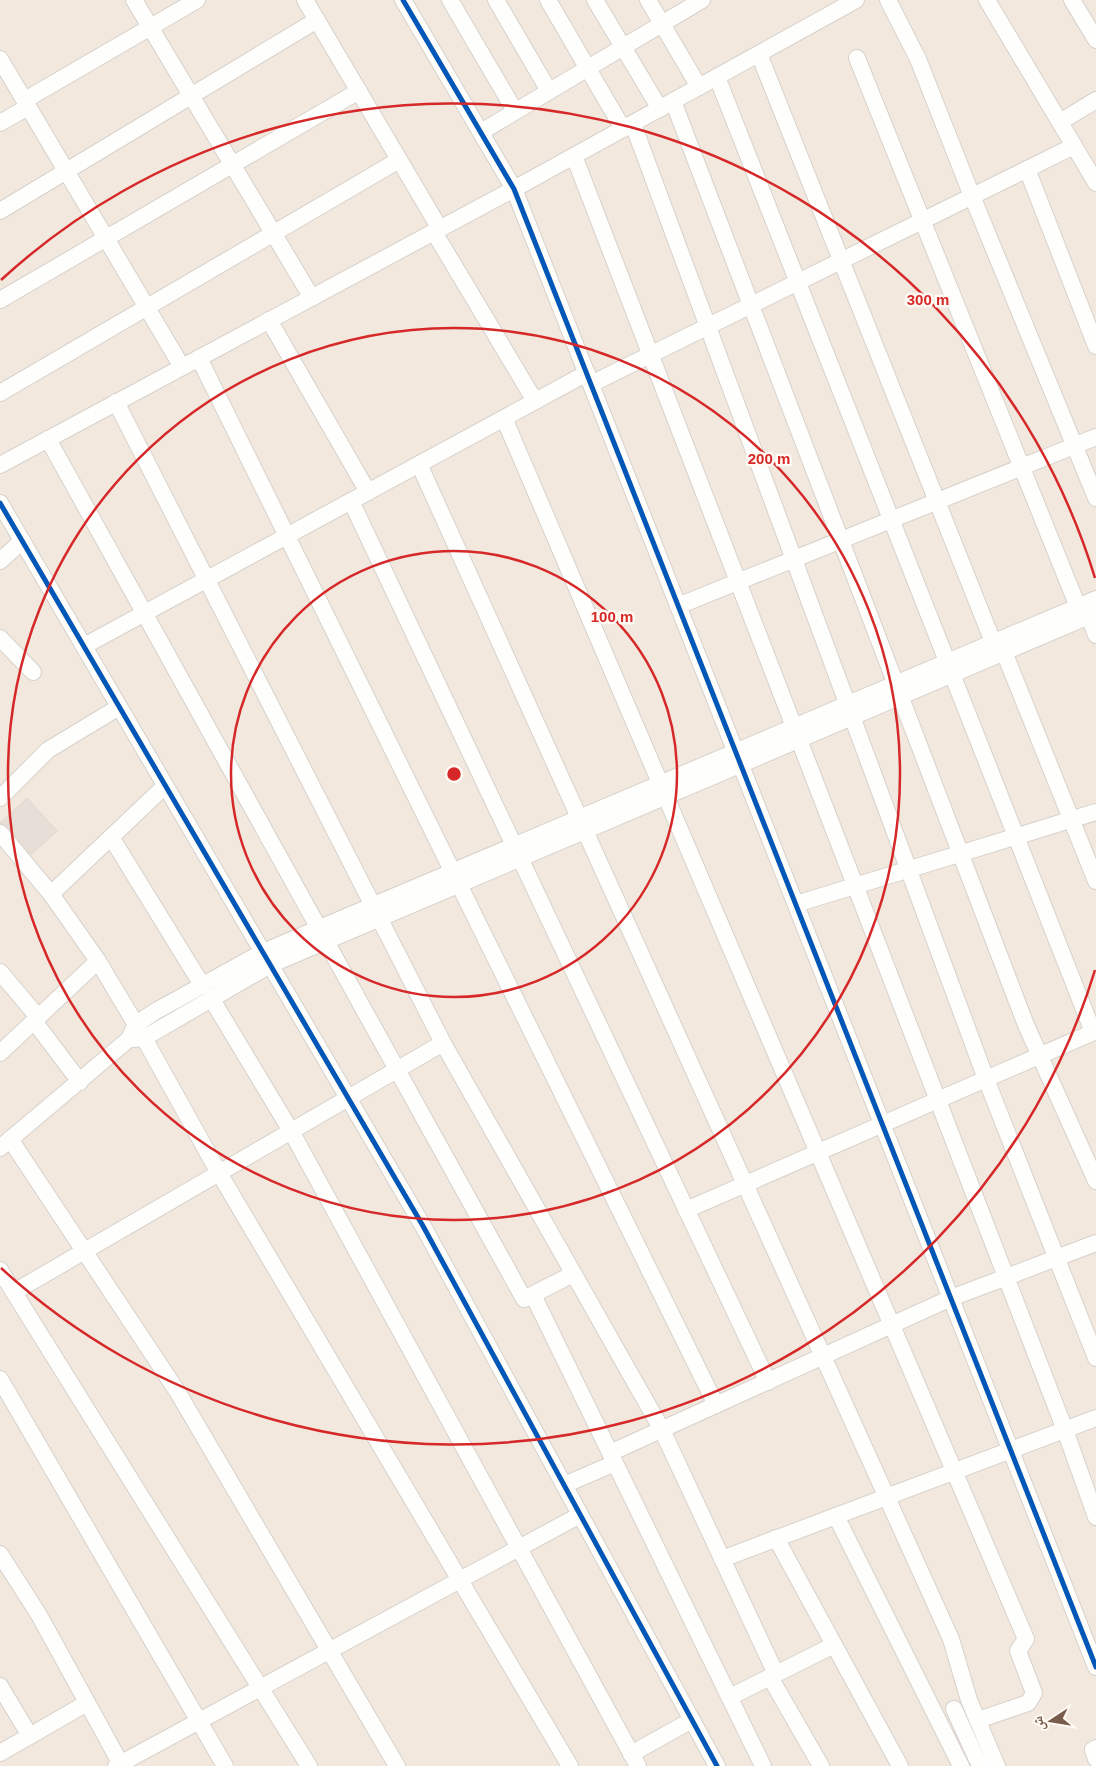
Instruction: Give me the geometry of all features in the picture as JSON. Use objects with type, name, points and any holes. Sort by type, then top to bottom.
[{"type":"street","points":[[134,0],[312,298]]},
{"type":"street","points":[[0,123],[26,104],[197,0]]},
{"type":"street","points":[[305,0],[399,160],[437,231],[535,401]]},
{"type":"street","points":[[403,0],[514,189],[1011,1450],[1093,1650],[1096,1667]]},
{"type":"street","points":[[450,0],[515,111]]},
{"type":"street","points":[[496,0],[549,91]]},
{"type":"street","points":[[548,0],[588,68],[628,126],[708,326],[986,1079],[1096,1358]]},
{"type":"street","points":[[595,0],[623,47],[666,105],[751,305],[1026,1025],[1096,1181]]},
{"type":"street","points":[[648,0],[699,87]]},
{"type":"street","points":[[481,132],[702,0]]},
{"type":"street","points":[[0,465],[437,231],[856,0]]},
{"type":"street","points":[[888,0],[918,59],[1096,498]]},
{"type":"street","points":[[986,0],[1096,183]]},
{"type":"street","points":[[1072,0],[1096,40]]},
{"type":"street","points":[[0,211],[317,20]]},
{"type":"street","points":[[759,54],[938,501],[1096,881]]},
{"type":"street","points":[[857,58],[1022,467],[1096,635]]},
{"type":"street","points":[[0,59],[182,367]]},
{"type":"street","points":[[686,1210],[1094,1031],[717,77]]},
{"type":"street","points":[[0,300],[359,91]]},
{"type":"street","points":[[1060,122],[1096,100]]},
{"type":"street","points":[[84,646],[535,401],[651,354],[1074,146]]},
{"type":"street","points":[[574,156],[1065,1430],[1096,1517]]},
{"type":"street","points":[[0,393],[399,160]]},
{"type":"street","points":[[1027,169],[1096,346]]},
{"type":"street","points":[[269,320],[368,492]]},
{"type":"street","points":[[199,358],[716,1405]]},
{"type":"street","points":[[116,402],[443,1043],[662,1430],[722,1559],[773,1676],[821,1766]]},
{"type":"street","points":[[504,418],[1026,1639],[1018,1651],[1034,1693],[1028,1703],[978,1720]]},
{"type":"street","points":[[678,606],[1096,437]]},
{"type":"street","points":[[48,439],[524,1299],[573,1274]]},
{"type":"street","points":[[418,464],[951,1639],[969,1700],[997,1766]]},
{"type":"street","points":[[351,501],[768,1382]]},
{"type":"street","points":[[0,503],[423,1226],[717,1766]]},
{"type":"street","points":[[0,561],[22,541]]},
{"type":"street","points":[[397,1766],[177,1391],[84,1251],[5,1143],[136,1034],[156,1011],[206,992],[266,958],[850,711],[999,645],[1086,614],[1096,599]]},
{"type":"street","points":[[0,638],[33,672]]},
{"type":"street","points":[[0,798],[48,750],[119,706]]},
{"type":"street","points":[[51,894],[166,786]]},
{"type":"street","points":[[796,904],[1096,812]]},
{"type":"street","points":[[0,834],[51,894],[98,961],[136,1034],[570,1766]]},
{"type":"street","points":[[111,837],[291,1131],[634,1760],[692,1720]]},
{"type":"street","points":[[0,1053],[98,961]]},
{"type":"street","points":[[0,972],[80,1082]]},
{"type":"street","points":[[14,1292],[443,1043]]},
{"type":"street","points":[[564,1485],[662,1430],[891,1325],[951,1298],[1096,1243]]},
{"type":"street","points":[[0,1270],[309,1766]]},
{"type":"street","points":[[533,1295],[763,1766]]},
{"type":"street","points":[[0,1379],[226,1766]]},
{"type":"street","points":[[722,1559],[1096,1418]]},
{"type":"street","points":[[0,1554],[39,1615],[119,1765],[580,1515]]},
{"type":"street","points":[[836,1516],[961,1766]]},
{"type":"street","points":[[776,1538],[900,1766]]},
{"type":"street","points":[[730,1697],[834,1645]]},
{"type":"street","points":[[0,1686],[30,1736]]},
{"type":"street","points":[[0,1752],[87,1703]]},
{"type":"street","points":[[954,1710],[980,1766]]},
{"type":"street","points":[[1096,1748],[1093,1750],[1096,1758]]},
{"type":"shaded area","points":[[0,0],[1096,0],[1096,1766],[0,1766]]},
{"type":"building","points":[[27,798],[57,831],[31,855],[8,827],[0,823]]},
{"type":"cycle path","points":[[403,0],[514,189],[1096,1667]]},
{"type":"cycle path","points":[[0,503],[423,1226],[717,1766]]}]
